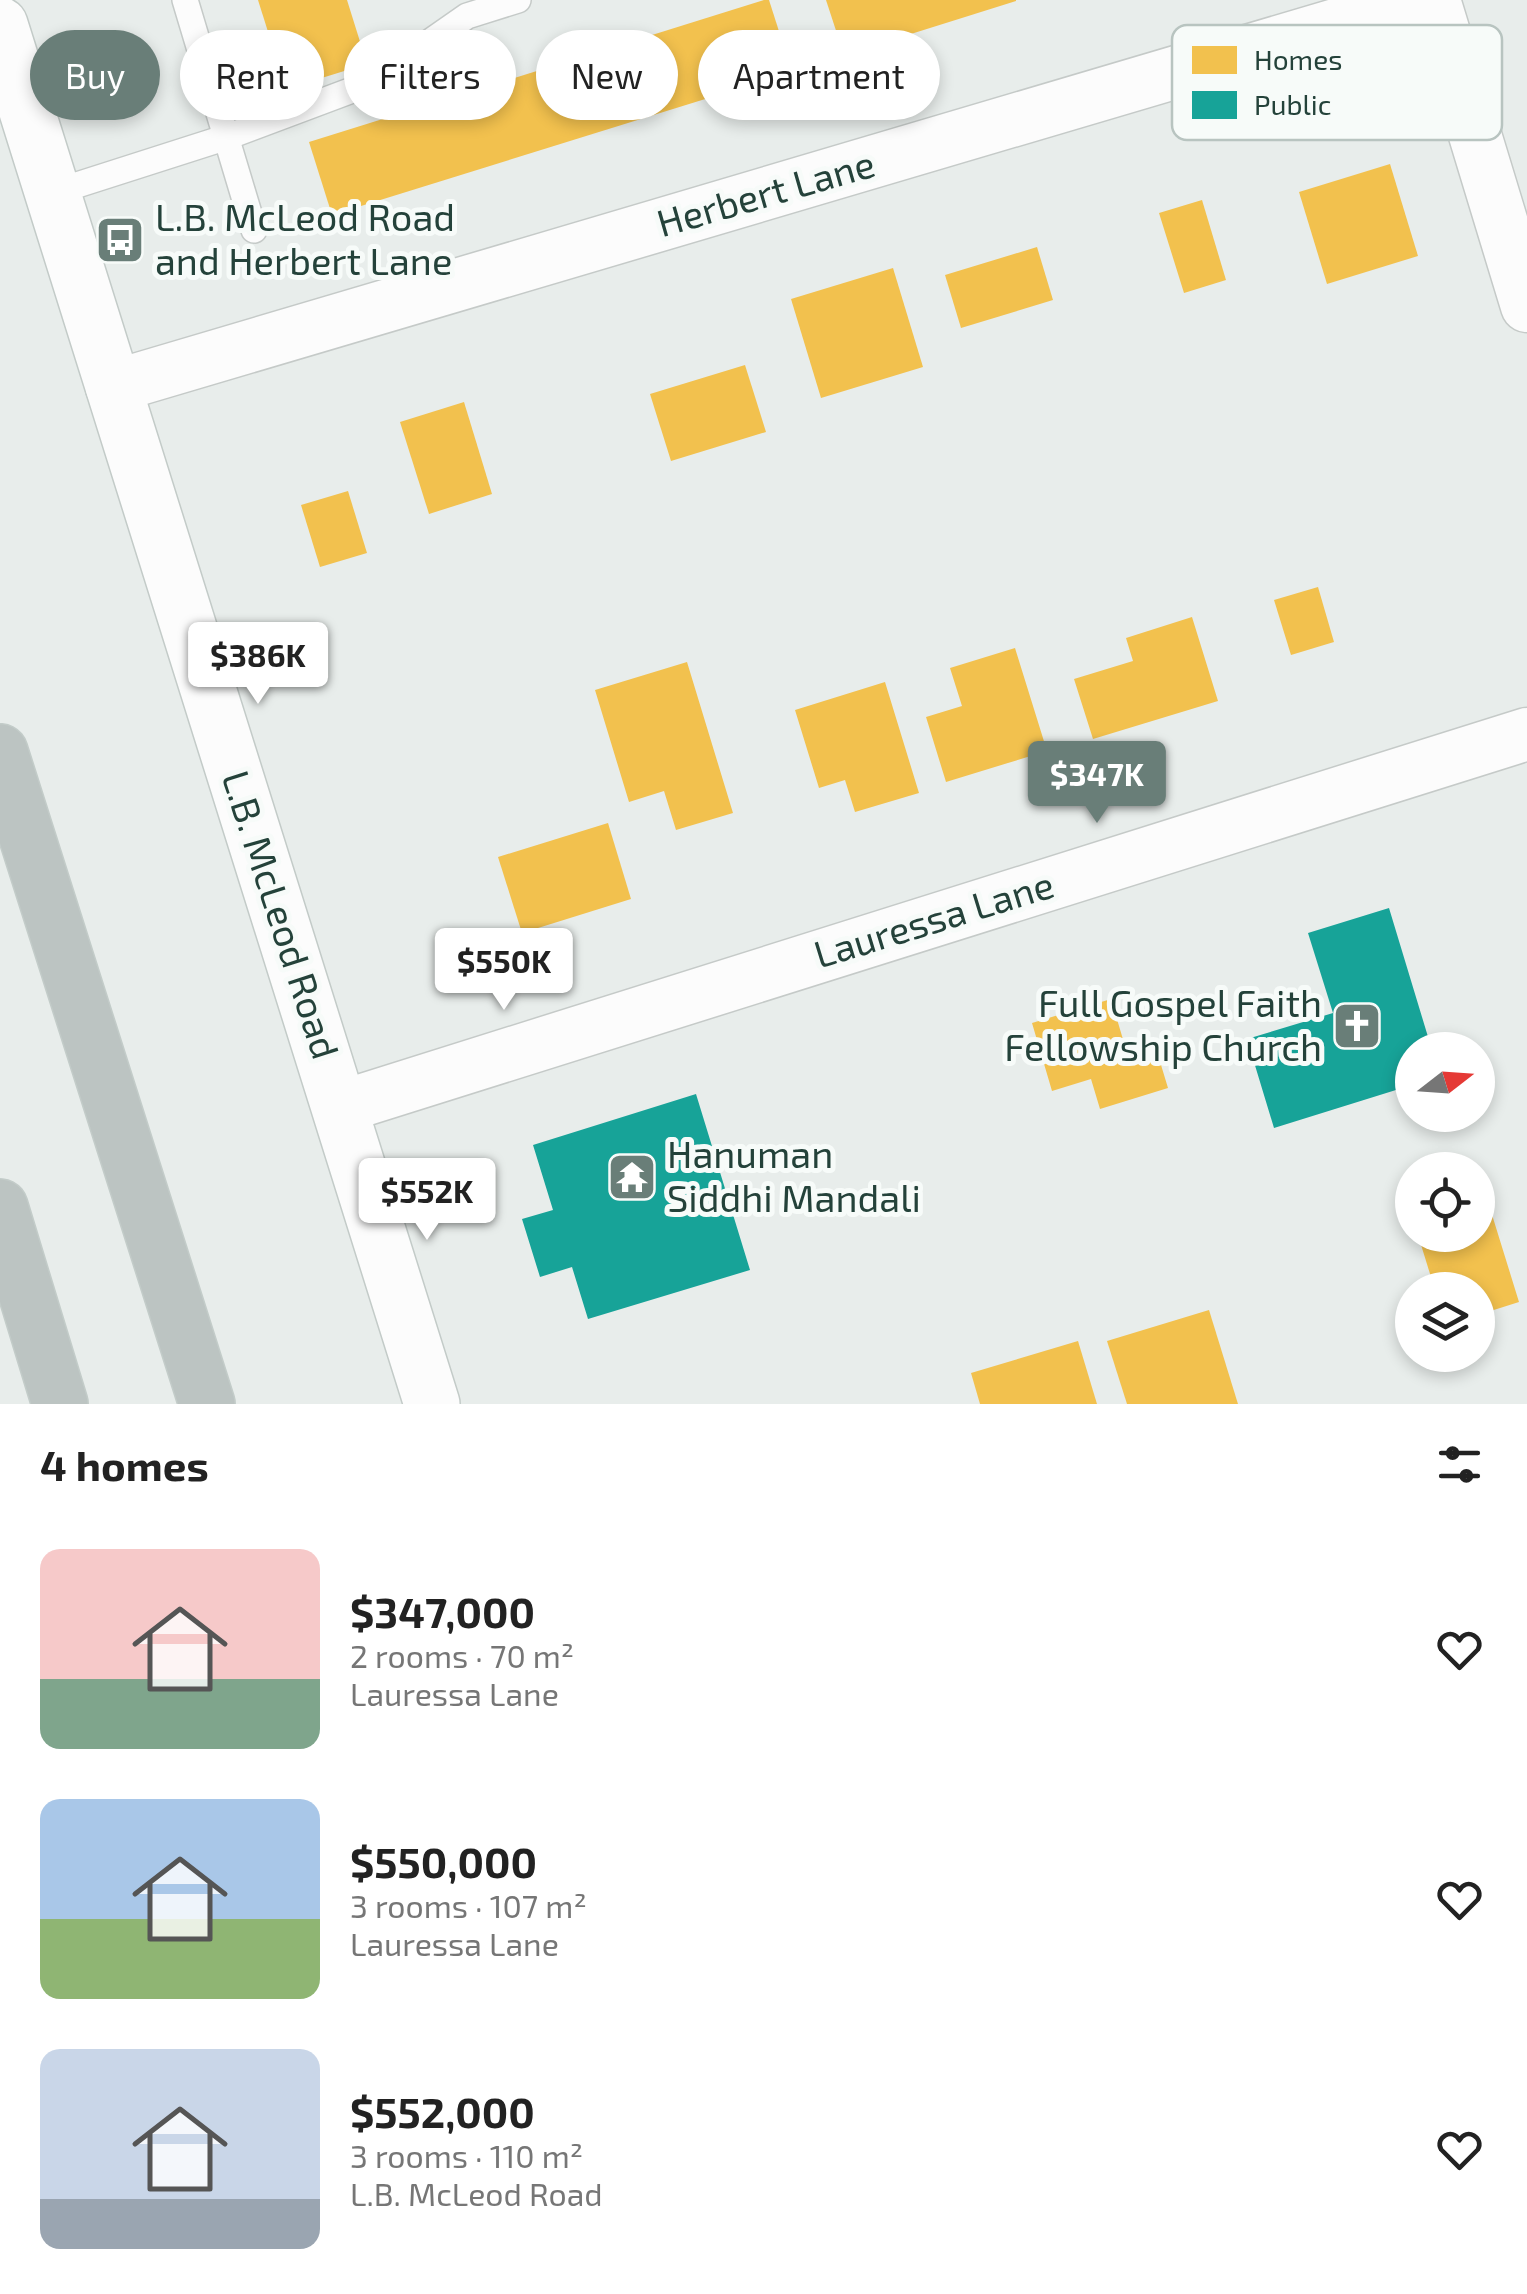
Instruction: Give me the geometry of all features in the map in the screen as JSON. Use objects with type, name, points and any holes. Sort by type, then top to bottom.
[{"type":"highway","points":[[0,752],[207,1404]]},
{"type":"highway","points":[[0,1208],[60,1404]]},
{"type":"street","name":"Herbert Lane","points":[[1336,25],[1420,0]]},
{"type":"street","points":[[1434,0],[1442,25]]},
{"type":"street","name":"L.B. McLeod Road","points":[[0,25],[432,1404]]},
{"type":"street","name":"Herbert Lane","points":[[112,387],[1172,73]]},
{"type":"street","points":[[1477,140],[1527,306]]},
{"type":"street","name":"Lauressa Lane","points":[[341,1107],[1527,734]]},
{"type":"lane","points":[[185,0],[254,230]]},
{"type":"lane","points":[[52,192],[228,136],[371,83],[467,16],[518,0]]},
{"type":"building: Homes","points":[[258,0],[347,0],[356,30],[344,30],[344,71],[324,77],[324,30],[267,30]]},
{"type":"building: Homes","points":[[769,0],[779,30],[698,30],[698,101],[678,107],[678,30],[668,30]]},
{"type":"building: Homes","points":[[826,0],[1016,0],[924,30],[836,30]]},
{"type":"building: Homes","points":[[536,71],[536,120],[638,120],[332,215],[309,142],[379,120],[516,120],[516,77]]},
{"type":"building: Homes","points":[[1390,164],[1418,256],[1327,284],[1299,192]]},
{"type":"building: Homes","points":[[1202,200],[1226,280],[1184,293],[1159,213]]},
{"type":"building: Homes","points":[[1037,247],[1053,300],[961,328],[945,275]]},
{"type":"building: Homes","points":[[893,268],[923,367],[821,398],[791,299]]},
{"type":"building: Homes","points":[[745,365],[766,432],[671,461],[650,394]]},
{"type":"building: Homes","points":[[464,402],[492,494],[429,514],[400,422]]},
{"type":"building: Homes","points":[[348,491],[367,553],[320,567],[301,505]]},
{"type":"building: Homes","points":[[1318,587],[1334,642],[1291,655],[1274,600]]},
{"type":"building: Homes","points":[[1192,617],[1218,701],[1093,739],[1074,679],[1133,661],[1126,638]]},
{"type":"building: Homes","points":[[1015,648],[1047,751],[946,782],[926,717],[962,706],[950,668]]},
{"type":"building: Homes","points":[[687,662],[733,813],[676,830],[664,791],[629,802],[595,690]]},
{"type":"building: Homes","points":[[885,682],[919,793],[855,812],[845,780],[819,788],[795,710]]},
{"type":"building: Homes","points":[[608,823],[631,899],[522,933],[498,857]]},
{"type":"building: Homes","points":[[1111,999],[1130,1063],[1158,1055],[1168,1088],[1100,1109],[1091,1079],[1052,1091],[1032,1023]]},
{"type":"building: Homes","points":[[1495,1224],[1519,1302],[1495,1310],[1495,1272],[1429,1272],[1423,1252],[1495,1252]]},
{"type":"building: Homes","points":[[1209,1310],[1238,1404],[1127,1404],[1107,1341]]},
{"type":"building: Homes","points":[[1078,1341],[1097,1404],[980,1404],[971,1373]]},
{"type":"building: Public","name":"Full Gospel Faith Fellowship Church","points":[[1389,908],[1427,1032],[1395,1032],[1395,1090],[1274,1128],[1247,1039],[1333,1013],[1308,933]]},
{"type":"building: Public","name":"Hanuman Siddhi Mandali","points":[[696,1094],[750,1270],[588,1319],[572,1267],[540,1277],[522,1219],[553,1210],[533,1145]]},
{"type":"place","name":"L.B. McLeod Road and Herbert Lane","points":[[120,240]]},
{"type":"place","name":"Full Gospel Faith Fellowship Church","points":[[1357,1026]]},
{"type":"place","name":"Hanuman Siddhi Mandali","points":[[632,1177]]}]
